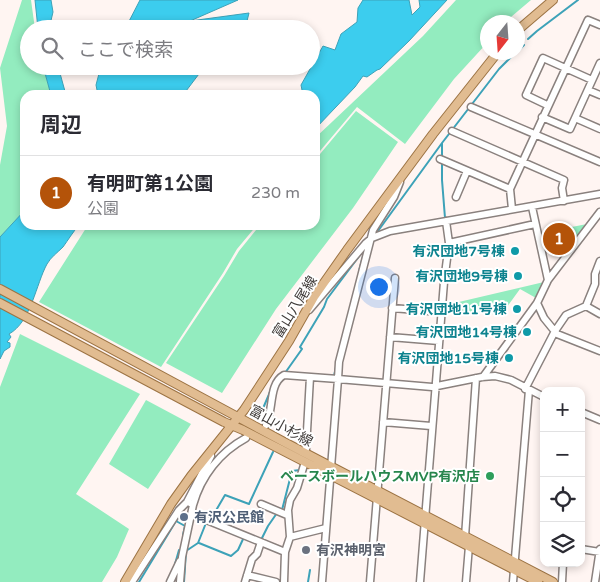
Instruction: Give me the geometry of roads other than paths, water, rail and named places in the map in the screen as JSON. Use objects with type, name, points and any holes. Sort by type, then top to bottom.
[{"type":"main road","points":[[525,24],[553,0]]},
{"type":"main road","name":"富山八尾線","points":[[125,582],[171,504],[239,417],[314,297],[403,174],[492,60]]},
{"type":"main road","name":"富山小杉線","points":[[0,288],[227,410],[377,495],[465,537],[538,582]]},
{"type":"main road","name":"富山小杉線","points":[[0,303],[224,422],[331,470]]},
{"type":"main road","name":"富山小杉線","points":[[425,518],[469,546],[552,582]]},
{"type":"street","points":[[512,209],[510,189],[565,67],[588,20],[600,25]]},
{"type":"street","points":[[548,105],[526,95],[543,58],[592,80]]},
{"type":"street","points":[[542,117],[570,129],[600,63]]},
{"type":"street","points":[[588,90],[600,95]]},
{"type":"street","points":[[471,107],[600,162]]},
{"type":"street","points":[[575,118],[600,129]]},
{"type":"street","points":[[452,131],[564,180],[562,188],[564,200]]},
{"type":"street","points":[[440,159],[510,189]]},
{"type":"street","points":[[456,197],[467,170]]},
{"type":"street","points":[[322,582],[339,362],[373,230],[394,197],[403,174]]},
{"type":"street","points":[[303,317],[356,253],[372,238],[390,231],[600,194]]},
{"type":"street","points":[[532,207],[548,280]]},
{"type":"street","points":[[465,537],[480,378],[537,303],[544,292],[548,280],[600,212]]},
{"type":"street","points":[[420,582],[431,426],[449,244],[446,221]]},
{"type":"street","points":[[449,244],[535,224]]},
{"type":"street","points":[[513,582],[527,389],[555,331],[566,315],[586,306],[595,284],[595,274],[600,261]]},
{"type":"street","points":[[370,582],[395,278]]},
{"type":"street","points":[[537,303],[544,318],[557,334],[600,351]]},
{"type":"street","points":[[586,306],[600,314]]},
{"type":"street","points":[[392,308],[441,312]]},
{"type":"street","points":[[390,337],[439,342]]},
{"type":"street","points":[[266,425],[274,388],[280,377],[284,375],[432,387],[480,378],[502,377],[540,395]]},
{"type":"street","points":[[306,448],[310,377]]},
{"type":"street","points":[[585,414],[600,420]]},
{"type":"street","points":[[383,422],[431,426]]},
{"type":"street","points":[[132,582],[179,510],[190,503],[212,465],[246,438]]},
{"type":"street","points":[[180,582],[182,556],[192,514],[190,503],[220,439]]},
{"type":"street","points":[[284,582],[285,552],[290,537],[288,515],[290,500],[297,488],[304,465]]},
{"type":"street","points":[[261,504],[288,515]]},
{"type":"street","points":[[192,514],[285,552]]},
{"type":"street","points":[[290,537],[326,528]]},
{"type":"street","points":[[246,582],[252,559],[257,554],[261,542]]},
{"type":"street","points":[[466,582],[469,546]]},
{"type":"street","points":[[585,549],[600,551],[595,582]]},
{"type":"street","points":[[170,582],[182,556]]},
{"type":"street","points":[[562,582],[563,567]]},
{"type":"street","points":[[247,575],[276,582]]},
{"type":"water","points":[[35,0],[51,0],[53,12],[51,20],[37,20]]},
{"type":"water","points":[[140,0],[238,0],[192,20],[130,20]]},
{"type":"water","points":[[363,0],[409,0],[412,15],[420,7],[419,0],[447,0],[380,69],[367,77],[363,76],[320,124],[320,90],[302,90],[301,85],[307,75],[320,75],[320,51],[323,46],[335,50],[341,34],[357,22],[358,8]]},
{"type":"water","points":[[249,13],[247,20],[197,20]]},
{"type":"water","points":[[45,75],[60,75],[65,90],[50,90]]},
{"type":"water","points":[[99,75],[198,75],[187,90],[97,90],[96,85]]},
{"type":"water","points":[[20,215],[20,230],[75,230],[47,264],[28,312],[23,321],[9,334],[11,337],[7,342],[10,343],[10,347],[4,351],[0,359],[0,237]]},
{"type":"waterway","points":[[528,39],[578,0]]},
{"type":"waterway","points":[[378,231],[442,143],[508,60]]},
{"type":"waterway","points":[[442,143],[445,218]]},
{"type":"waterway","points":[[359,271],[365,249]]},
{"type":"waterway","points":[[285,373],[302,349],[300,347],[327,299],[360,255]]},
{"type":"waterway","points":[[333,376],[336,367]]},
{"type":"waterway","points":[[258,420],[270,392]]},
{"type":"waterway","points":[[211,519],[225,495],[249,504],[273,452]]},
{"type":"waterway","points":[[282,510],[292,471],[300,470]]},
{"type":"waterway","points":[[261,540],[277,513]]},
{"type":"waterway","points":[[180,515],[176,521],[185,526],[183,535]]},
{"type":"waterway","points":[[139,582],[176,521]]},
{"type":"waterway","points":[[184,582],[186,551],[198,543],[206,523]]},
{"type":"waterway","points":[[199,543],[231,556],[238,550],[244,537]]},
{"type":"waterway","points":[[175,564],[179,550]]},
{"type":"waterway","points":[[308,582],[310,570]]},
{"type":"place","name":"有明町第1公園","points":[[559,239]]},
{"type":"place","name":"有沢団地7号棟","points":[[515,251]]},
{"type":"place","name":"有沢団地9号棟","points":[[518,276]]},
{"type":"place","name":"有沢団地11号棟","points":[[517,309]]},
{"type":"place","name":"有沢団地14号棟","points":[[527,332]]},
{"type":"place","name":"有沢団地15号棟","points":[[509,358]]},
{"type":"place","name":"ベースボールハウスMVP有沢店","points":[[490,476]]},
{"type":"place","name":"有沢公民館","points":[[184,517]]},
{"type":"place","name":"有沢神明宮","points":[[306,550]]}]
